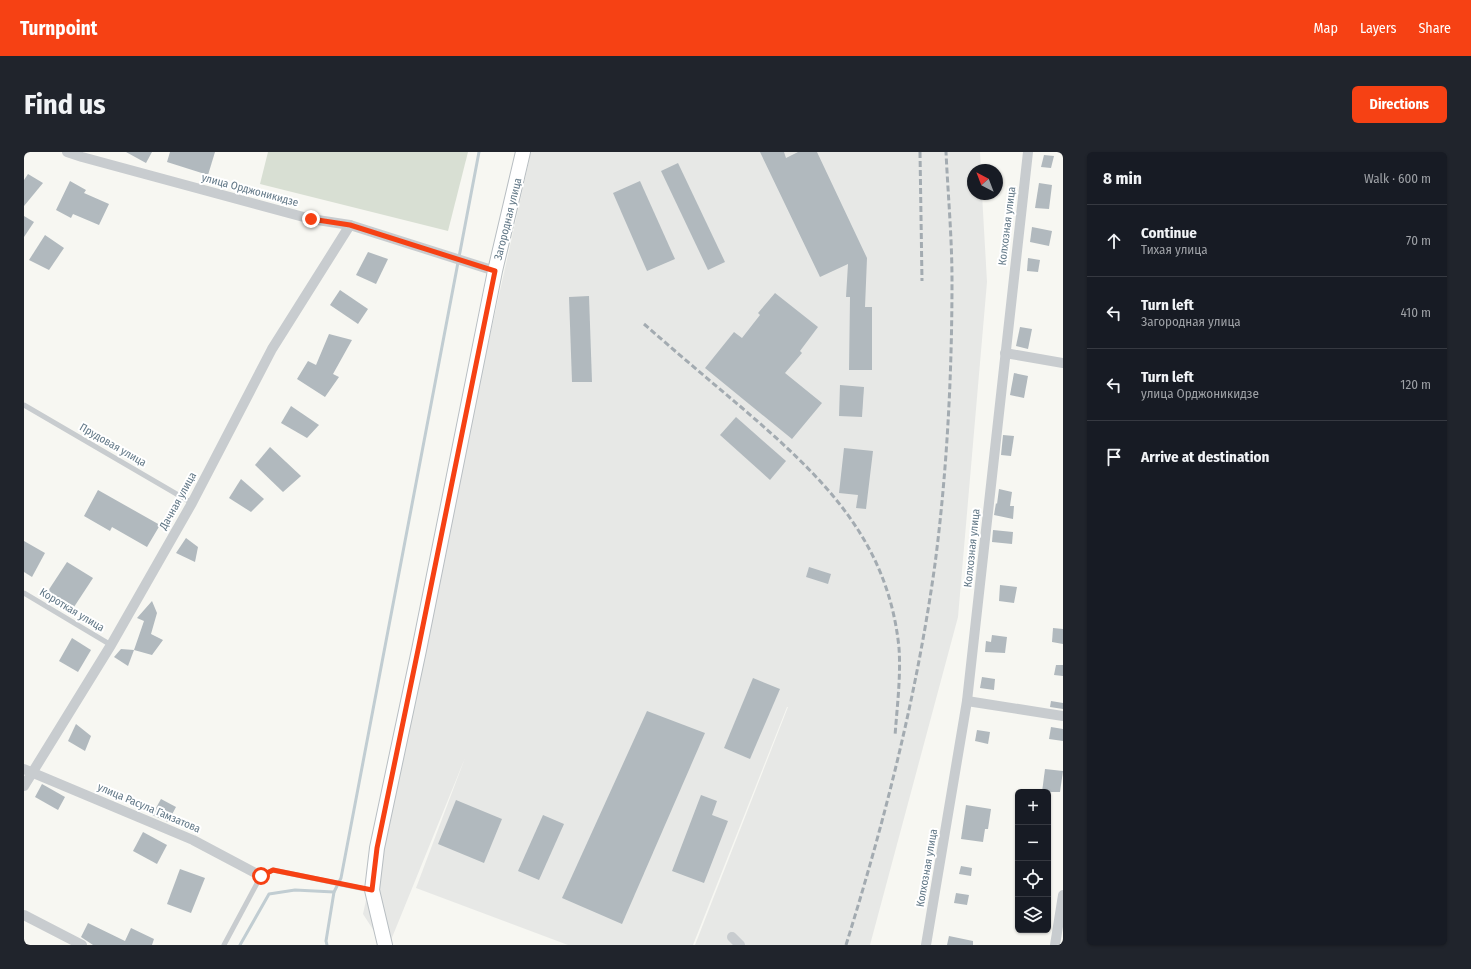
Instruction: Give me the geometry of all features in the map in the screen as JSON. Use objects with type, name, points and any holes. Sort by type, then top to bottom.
[{"type":"main road","name":"Загородная улица","points":[[385,945],[372,890],[377,848],[495,271],[523,152]]},
{"type":"street","name":"улица Орджоникидзе","points":[[67,152],[311,219],[350,225],[495,271]]},
{"type":"street","name":"Колхозная улица","points":[[926,945],[967,701],[1028,152]]},
{"type":"street","name":"Дачная улица","points":[[24,786],[28,771],[111,645],[192,503],[272,349],[350,225]]},
{"type":"street","points":[[1005,353],[1063,363]]},
{"type":"street","points":[[967,701],[1063,716]]},
{"type":"street","name":"улица Расула Гамзатова","points":[[28,771],[194,840],[261,876]]},
{"type":"street","points":[[1055,945],[1063,895]]},
{"type":"street","points":[[24,915],[82,945]]},
{"type":"street","points":[[732,937],[740,945]]},
{"type":"lane","name":"Прудовая улица","points":[[24,405],[192,503]]},
{"type":"lane","name":"Короткая улица","points":[[24,593],[111,645]]},
{"type":"lane","points":[[224,945],[261,876],[273,870],[372,890]]},
{"type":"shaded area","points":[[268,152],[468,152],[448,231],[260,184]]},
{"type":"shaded area","points":[[531,152],[980,152],[981,164],[967,164],[967,200],[982,200],[987,282],[958,617],[870,945],[695,945],[787,707],[693,945],[568,945],[416,888],[465,758],[389,945],[383,945],[363,914],[444,541]]},
{"type":"building","points":[[126,152],[152,152],[146,163]]},
{"type":"building","points":[[170,152],[215,152],[208,175],[167,162]]},
{"type":"building","points":[[760,152],[784,152],[786,158],[798,152],[817,152],[867,258],[865,307],[872,307],[872,370],[849,370],[850,297],[846,297],[848,264],[820,277]]},
{"type":"building","points":[[1044,155],[1054,156],[1051,168],[1041,167]]},
{"type":"building","points":[[678,163],[725,262],[708,270],[661,171]]},
{"type":"building","points":[[28,174],[43,183],[24,206],[24,180]]},
{"type":"building","points":[[70,181],[86,190],[84,193],[109,204],[99,225],[73,214],[71,218],[56,210]]},
{"type":"building","points":[[640,181],[675,259],[647,271],[613,193]]},
{"type":"building","points":[[1039,183],[1052,185],[1049,209],[1035,208]]},
{"type":"building","points":[[24,216],[34,222],[24,237]]},
{"type":"building","points":[[1032,227],[1052,231],[1049,246],[1030,242]]},
{"type":"building","points":[[45,235],[64,248],[49,270],[29,260]]},
{"type":"building","points":[[368,252],[388,259],[376,284],[356,275]]},
{"type":"building","points":[[1028,258],[1040,260],[1038,272],[1027,271]]},
{"type":"building","points":[[340,290],[368,309],[358,324],[330,305]]},
{"type":"building","points":[[775,293],[818,327],[800,351],[802,353],[785,373],[822,403],[792,439],[705,368],[734,332],[742,338],[760,315],[758,313]]},
{"type":"building","points":[[589,296],[592,382],[572,382],[569,297]]},
{"type":"building","points":[[1020,327],[1032,329],[1028,349],[1016,346]]},
{"type":"building","points":[[329,334],[352,340],[333,374],[339,377],[325,397],[297,379],[308,361],[316,365]]},
{"type":"building","points":[[1014,373],[1028,376],[1024,398],[1010,395]]},
{"type":"building","points":[[840,385],[864,387],[862,417],[839,416]]},
{"type":"building","points":[[291,406],[319,425],[307,438],[281,423]]},
{"type":"building","points":[[736,417],[786,461],[770,480],[720,435]]},
{"type":"building","points":[[1003,435],[1014,436],[1011,456],[1001,455]]},
{"type":"building","points":[[270,447],[301,476],[283,492],[255,465]]},
{"type":"building","points":[[844,448],[873,451],[866,509],[856,508],[858,495],[839,493]]},
{"type":"building","points":[[241,479],[264,499],[251,512],[229,498]]},
{"type":"building","points":[[999,489],[1012,492],[1010,506],[1014,506],[1013,519],[994,515]]},
{"type":"building","points":[[98,490],[160,525],[147,547],[112,527],[110,531],[84,516]]},
{"type":"building","points":[[993,530],[1013,532],[1012,544],[992,542]]},
{"type":"building","points":[[186,538],[198,547],[195,562],[176,553]]},
{"type":"building","points":[[24,541],[45,553],[32,577],[24,572]]},
{"type":"building","points":[[67,562],[93,578],[74,607],[48,591]]},
{"type":"building","points":[[809,567],[831,574],[828,584],[806,577]]},
{"type":"building","points":[[1000,585],[1017,587],[1014,603],[999,601]]},
{"type":"building","points":[[152,601],[157,613],[151,634],[163,640],[152,655],[134,650],[144,621],[137,618]]},
{"type":"building","points":[[1053,628],[1063,629],[1063,644],[1052,642]]},
{"type":"building","points":[[992,635],[1007,637],[1005,653],[985,652],[986,641],[991,642]]},
{"type":"building","points":[[72,638],[91,650],[78,672],[59,661]]},
{"type":"building","points":[[121,649],[134,650],[128,666],[114,657]]},
{"type":"building","points":[[1056,665],[1063,665],[1063,676],[1054,675]]},
{"type":"building","points":[[982,677],[995,679],[994,690],[980,688]]},
{"type":"building","points":[[753,678],[780,689],[750,759],[724,748]]},
{"type":"building","points":[[1051,701],[1063,703],[1063,709],[1050,707]]},
{"type":"building","points":[[647,711],[705,733],[622,924],[562,898]]},
{"type":"building","points":[[76,724],[91,736],[85,751],[68,741]]},
{"type":"building","points":[[1051,727],[1063,729],[1063,741],[1049,739]]},
{"type":"building","points":[[977,730],[990,732],[988,744],[975,741]]},
{"type":"building","points":[[1045,769],[1063,771],[1060,792],[1051,792],[1051,789],[1042,789]]},
{"type":"building","points":[[42,784],[65,797],[58,810],[35,797]]},
{"type":"building","points":[[701,795],[717,801],[712,815],[728,821],[704,883],[672,871]]},
{"type":"building","points":[[161,799],[176,807],[168,822],[152,815]]},
{"type":"building","points":[[456,800],[502,819],[484,863],[438,844]]},
{"type":"building","points":[[966,805],[991,809],[988,829],[985,829],[983,842],[961,839]]},
{"type":"building","points":[[543,815],[564,824],[539,880],[518,871]]},
{"type":"building","points":[[143,832],[167,845],[157,864],[133,851]]},
{"type":"building","points":[[961,866],[972,868],[971,876],[959,874]]},
{"type":"building","points":[[180,869],[205,878],[191,913],[167,904]]},
{"type":"building","points":[[956,893],[969,895],[967,905],[954,903]]},
{"type":"building","points":[[88,923],[125,941],[131,928],[154,939],[152,945],[93,945],[81,937]]},
{"type":"building","points":[[949,936],[973,941],[973,945],[947,945]]},
{"type":"waterway","points":[[327,945],[326,941],[334,892],[341,878],[479,152]]},
{"type":"waterway","points":[[240,945],[269,894],[295,890],[334,892]]},
{"type":"railway","points":[[920,152],[922,281]]},
{"type":"railway","points":[[846,945],[887,804],[919,661],[935,564],[946,459],[952,316],[951,233],[946,152]]},
{"type":"railway","points":[[644,324],[770,432],[797,458],[823,484],[846,512],[865,541],[881,574],[892,609],[899,648],[899,681],[895,736]]},
{"type":"route","points":[[261,876],[273,870],[372,890],[377,848],[495,271],[350,225],[311,219]]}]
